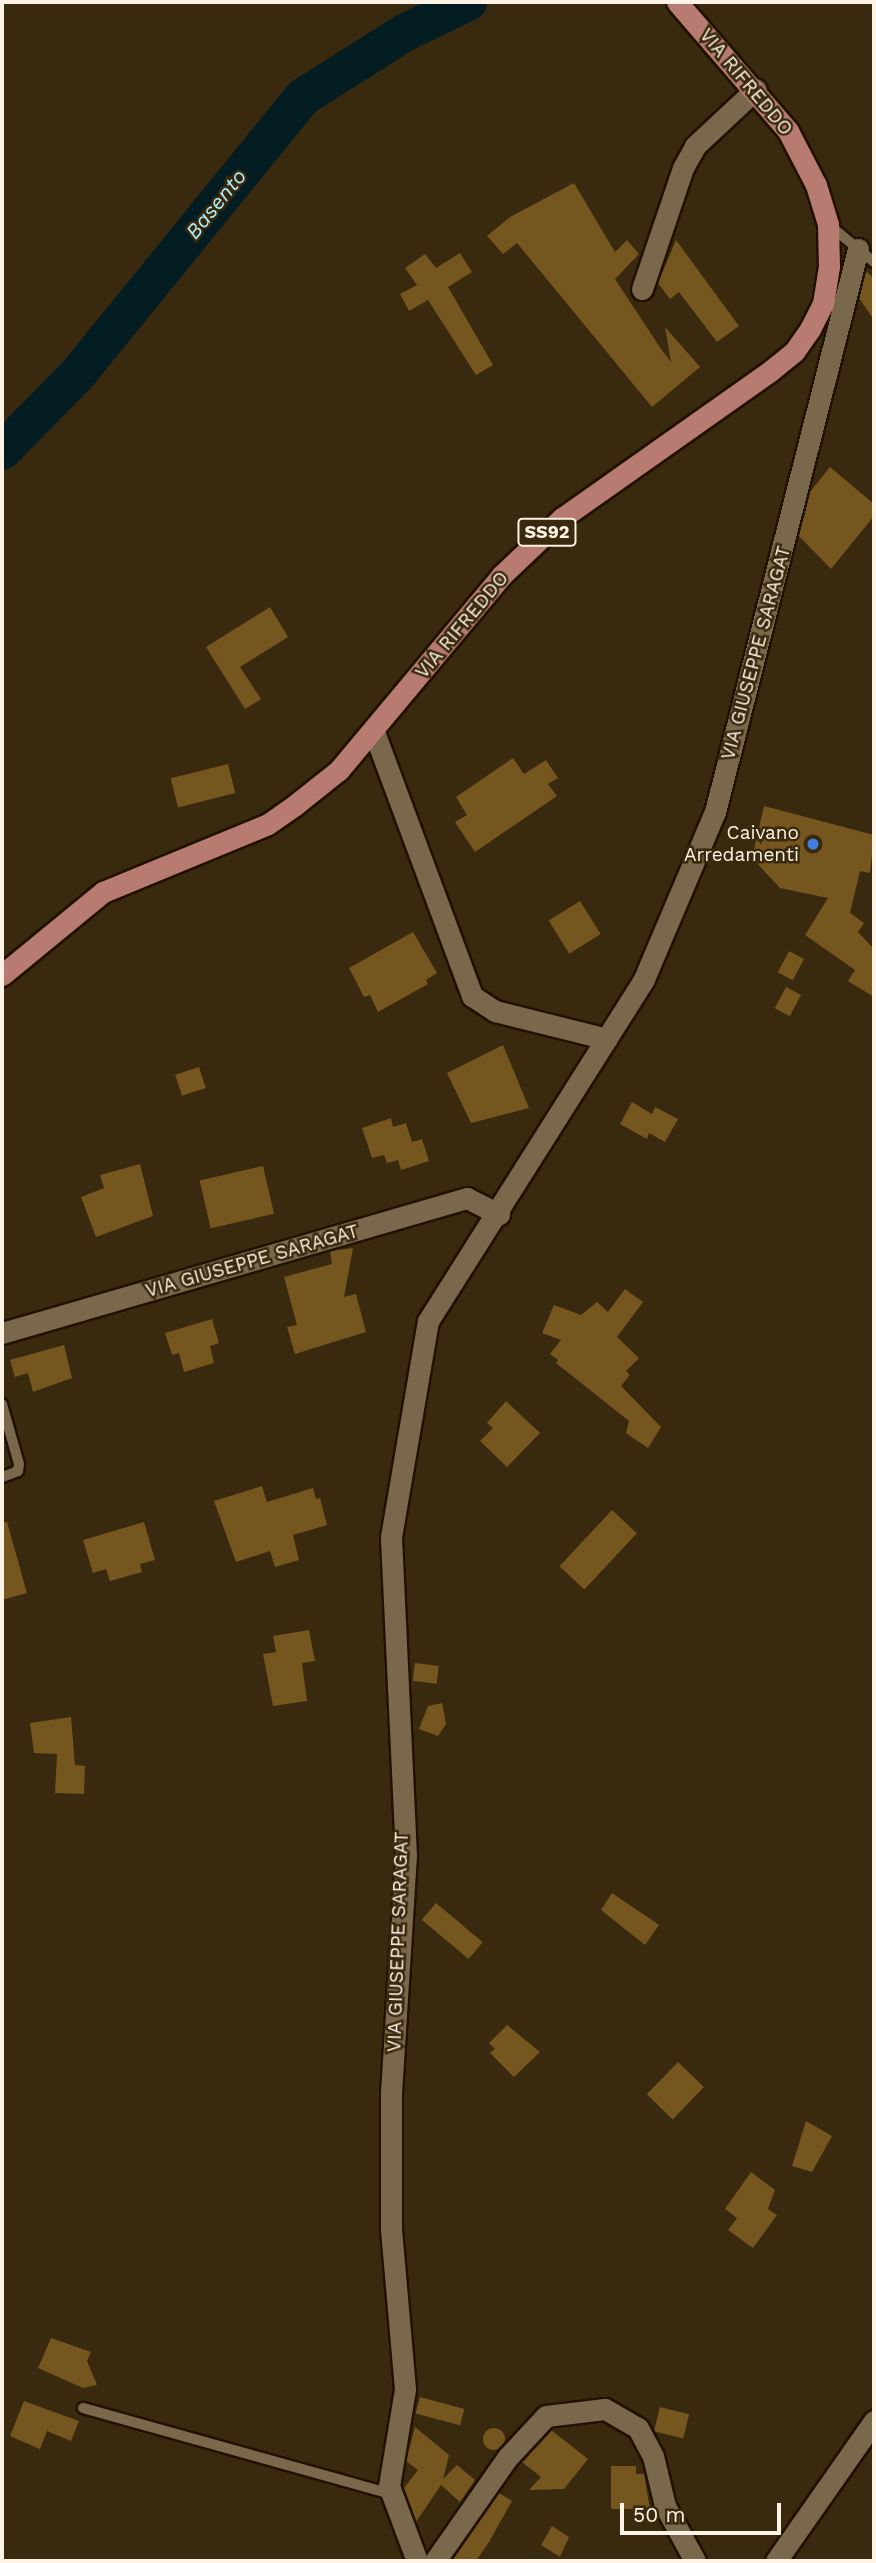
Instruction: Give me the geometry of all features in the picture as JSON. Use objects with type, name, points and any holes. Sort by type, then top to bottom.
[{"type":"main road","name":"VIA RIFREDDO","points":[[2,975],[103,892],[268,824],[339,770],[374,732],[502,575],[562,518],[794,352],[823,304],[830,267],[828,224],[804,157],[756,89],[677,2]]},
{"type":"street","points":[[642,289],[682,168],[695,146],[756,89]]},
{"type":"street","name":"VIA GIUSEPPE SARAGAT","points":[[417,2561],[389,2486],[405,2389],[391,2230],[391,2092],[406,1856],[391,1537],[428,1321],[499,1214],[644,979],[715,812],[866,255]]},
{"type":"street","points":[[374,732],[472,996],[495,1011],[607,1039]]},
{"type":"street","name":"VIA GIUSEPPE SARAGAT","points":[[2,1333],[467,1198],[499,1214]]},
{"type":"street","points":[[435,2561],[507,2458],[546,2416],[604,2409],[638,2428],[653,2456],[665,2506],[695,2561]]},
{"type":"street","points":[[776,2561],[874,2421]]},
{"type":"lane","points":[[828,224],[866,255]]},
{"type":"lane","points":[[2,1404],[19,1464],[18,1471],[2,1477]]},
{"type":"lane","points":[[83,2408],[392,2494]]},
{"type":"building","points":[[574,183],[615,252],[627,240],[639,254],[615,279],[661,349],[671,362],[665,327],[700,367],[652,407],[517,243],[503,254],[487,236],[510,217]]},
{"type":"building","points":[[676,240],[739,326],[717,342],[679,292],[670,299],[658,283]]},
{"type":"building","points":[[460,253],[472,272],[448,287],[493,365],[476,375],[428,300],[409,311],[400,294],[417,285],[405,268],[425,254],[436,268]]},
{"type":"building","points":[[866,271],[874,279],[874,320],[859,298]]},
{"type":"building","points":[[830,467],[874,504],[874,516],[831,569],[799,536],[810,492]]},
{"type":"building","points":[[270,607],[288,637],[240,667],[261,699],[245,709],[206,647]]},
{"type":"building","points":[[513,758],[524,774],[546,760],[558,778],[548,784],[557,796],[475,852],[455,822],[467,815],[456,797]]},
{"type":"building","points":[[228,764],[235,793],[178,807],[171,778]]},
{"type":"building","points":[[764,806],[874,835],[870,873],[860,871],[850,913],[864,923],[858,932],[874,949],[874,997],[848,981],[855,970],[805,935],[828,898],[780,888],[752,858]]},
{"type":"building","points":[[580,901],[601,934],[569,954],[549,921]]},
{"type":"building","points":[[413,932],[437,973],[426,980],[428,984],[378,1012],[370,995],[364,997],[349,968]]},
{"type":"building","points":[[789,951],[804,959],[793,980],[778,972]]},
{"type":"building","points":[[786,987],[801,995],[790,1016],[775,1008]]},
{"type":"building","points":[[503,1045],[529,1108],[471,1123],[447,1073]]},
{"type":"building","points":[[199,1067],[206,1088],[182,1096],[175,1075]]},
{"type":"building","points":[[632,1102],[652,1114],[655,1107],[678,1119],[665,1142],[649,1133],[647,1139],[620,1124]]},
{"type":"building","points":[[391,1118],[393,1127],[406,1123],[412,1142],[422,1139],[429,1161],[401,1170],[398,1160],[387,1163],[384,1155],[372,1158],[362,1128]]},
{"type":"building","points":[[140,1164],[153,1216],[96,1237],[81,1197],[104,1188],[100,1175]]},
{"type":"building","points":[[263,1166],[274,1214],[211,1228],[200,1181]]},
{"type":"building","points":[[353,1248],[344,1297],[356,1294],[366,1332],[295,1354],[287,1327],[297,1325],[284,1277],[332,1264],[330,1251]]},
{"type":"building","points":[[625,1289],[643,1302],[617,1337],[639,1358],[626,1371],[630,1375],[621,1386],[661,1427],[648,1448],[626,1433],[629,1421],[556,1363],[558,1360],[550,1354],[561,1340],[542,1333],[554,1305],[581,1315],[597,1302],[608,1312]]},
{"type":"building","points":[[212,1319],[219,1343],[210,1346],[214,1363],[184,1372],[179,1353],[172,1355],[165,1333]]},
{"type":"building","points":[[64,1345],[72,1378],[33,1392],[28,1373],[15,1377],[10,1360]]},
{"type":"building","points":[[506,1401],[540,1433],[507,1467],[480,1441],[493,1428],[487,1423]]},
{"type":"building","points":[[262,1486],[267,1502],[313,1488],[316,1499],[320,1498],[327,1525],[293,1535],[299,1560],[275,1567],[270,1551],[236,1562],[214,1501]]},
{"type":"building","points":[[612,1510],[637,1533],[584,1590],[559,1566]]},
{"type":"building","points":[[2,1522],[7,1522],[27,1593],[2,1600]]},
{"type":"building","points":[[144,1522],[155,1560],[140,1564],[142,1572],[110,1581],[106,1569],[93,1573],[83,1540]]},
{"type":"building","points":[[309,1630],[315,1661],[302,1663],[307,1701],[273,1706],[263,1654],[276,1652],[273,1636]]},
{"type":"building","points":[[415,1663],[439,1666],[437,1684],[413,1681]]},
{"type":"building","points":[[442,1703],[446,1724],[438,1736],[419,1729],[428,1706]]},
{"type":"building","points":[[71,1717],[75,1765],[85,1766],[84,1794],[55,1793],[57,1754],[34,1753],[30,1723]]},
{"type":"building","points":[[612,1893],[659,1925],[645,1945],[601,1910]]},
{"type":"building","points":[[436,1903],[483,1942],[469,1959],[422,1920]]},
{"type":"building","points":[[507,2025],[540,2052],[514,2077],[490,2053],[495,2049],[489,2043]]},
{"type":"building","points":[[678,2062],[704,2087],[673,2119],[647,2094]]},
{"type":"building","points":[[806,2121],[832,2136],[812,2172],[792,2166]]},
{"type":"building","points":[[751,2172],[775,2190],[768,2209],[777,2215],[753,2248],[728,2230],[737,2218],[725,2209]]},
{"type":"building","points":[[51,2338],[91,2352],[87,2361],[97,2385],[83,2388],[38,2368]]},
{"type":"building","points":[[420,2397],[464,2409],[460,2425],[416,2413]]},
{"type":"building","points":[[24,2401],[79,2421],[71,2441],[47,2431],[40,2449],[10,2436]]},
{"type":"building","points":[[660,2407],[689,2414],[683,2439],[654,2431]]},
{"type":"building","points":[[415,2427],[449,2455],[443,2479],[457,2465],[475,2480],[460,2502],[441,2485],[416,2522],[404,2488],[418,2470],[406,2461]]},
{"type":"building","points":[[494,2428],[502,2431],[505,2439],[502,2447],[494,2450],[486,2447],[483,2439],[486,2431]]},
{"type":"building","points":[[551,2430],[588,2459],[564,2489],[529,2490],[541,2477],[522,2462]]},
{"type":"building","points":[[611,2466],[636,2466],[636,2474],[644,2474],[650,2509],[611,2509]]},
{"type":"building","points":[[499,2493],[512,2501],[476,2561],[452,2559]]},
{"type":"building","points":[[552,2526],[569,2537],[560,2557],[541,2545]]},
{"type":"waterway","name":"Basento","points":[[2,451],[77,375],[303,97],[406,32],[468,2]]},
{"type":"place","name":"Caivano Arredamenti","points":[[813,844]]}]
